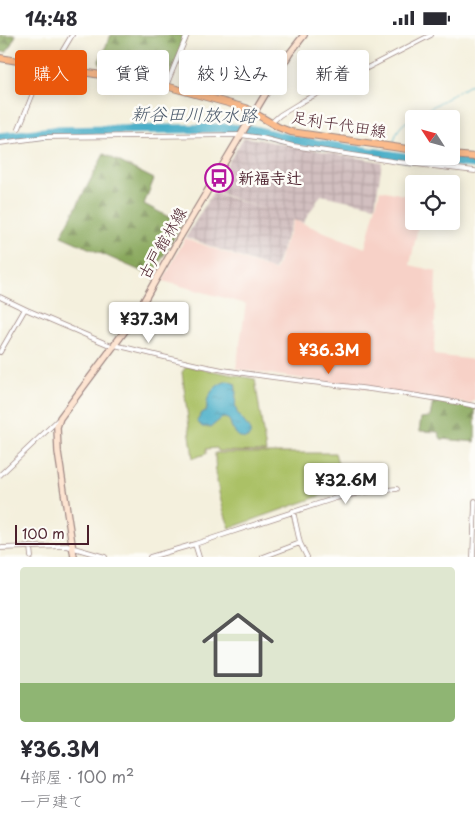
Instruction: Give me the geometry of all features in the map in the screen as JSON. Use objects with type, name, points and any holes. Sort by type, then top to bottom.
[{"type":"main road","points":[[254,113],[290,53],[304,35]]},
{"type":"main road","name":"足利千代田線","points":[[0,58],[15,60]]},
{"type":"main road","name":"足利千代田線","points":[[169,87],[246,109],[284,130],[405,149]]},
{"type":"main road","name":"古戸館林線","points":[[60,418],[115,346],[141,308],[180,237],[254,113]]},
{"type":"main road","points":[[460,156],[475,157]]},
{"type":"main road","points":[[60,418],[56,427],[58,453],[74,557]]},
{"type":"street","points":[[63,50],[72,35]]},
{"type":"street","points":[[169,79],[187,35]]},
{"type":"street","points":[[271,123],[303,101],[431,35]]},
{"type":"street","points":[[18,128],[32,95]]},
{"type":"street","points":[[0,143],[45,137],[241,134],[294,146],[398,162],[475,171]]},
{"type":"street","points":[[0,297],[115,346],[228,371],[388,392],[475,406]]},
{"type":"street","points":[[0,352],[25,309]]},
{"type":"street","points":[[0,475],[60,418]]},
{"type":"street","points":[[150,557],[336,498],[364,492],[396,489]]},
{"type":"street","points":[[473,557],[475,501]]},
{"type":"street","points":[[293,511],[300,543],[307,557]]},
{"type":"street","points":[[263,557],[300,543]]},
{"type":"street","points":[[195,544],[199,557]]},
{"type":"street","points":[[30,547],[31,557]]},
{"type":"street","points":[[0,548],[73,547],[105,557]]},
{"type":"shaded area","points":[[244,137],[382,162],[375,206],[321,195],[303,223],[293,220],[274,270],[186,237],[213,192],[274,213],[211,190]]},
{"type":"shaded area","points":[[380,190],[405,195],[405,230],[417,230],[410,265],[436,271],[434,355],[475,360],[475,399],[470,404],[236,369],[246,304],[163,281],[185,238],[275,271],[294,220],[365,248]]},
{"type":"green space","points":[[0,35],[16,35],[7,52],[0,52]]},
{"type":"green space","points":[[111,35],[187,35],[181,50],[179,50],[179,55],[169,80],[169,50],[104,50]]},
{"type":"green space","points":[[104,154],[154,179],[144,204],[182,224],[152,276],[61,236]]},
{"type":"green space","points":[[187,366],[255,379],[266,452],[218,451],[217,448],[206,449],[206,454],[193,458],[182,372]]},
{"type":"green space","points":[[438,400],[475,407],[475,442],[441,439],[438,432],[419,431],[421,418],[430,417],[433,401]]},
{"type":"green space","points":[[215,453],[335,453],[345,487],[230,528],[223,510],[219,491]]},
{"type":"water","points":[[228,381],[235,384],[236,409],[250,430],[250,435],[244,439],[237,435],[229,420],[225,418],[222,418],[211,427],[202,427],[197,421],[202,413],[207,410],[209,395],[212,391]]},
{"type":"waterway","points":[[394,142],[398,131],[406,122],[475,82]]},
{"type":"waterway","name":"新谷田川放水路","points":[[0,137],[53,131],[230,128],[253,130],[299,141],[410,158],[475,164]]},
{"type":"place","name":"新福寺辻","points":[[219,178]]}]
